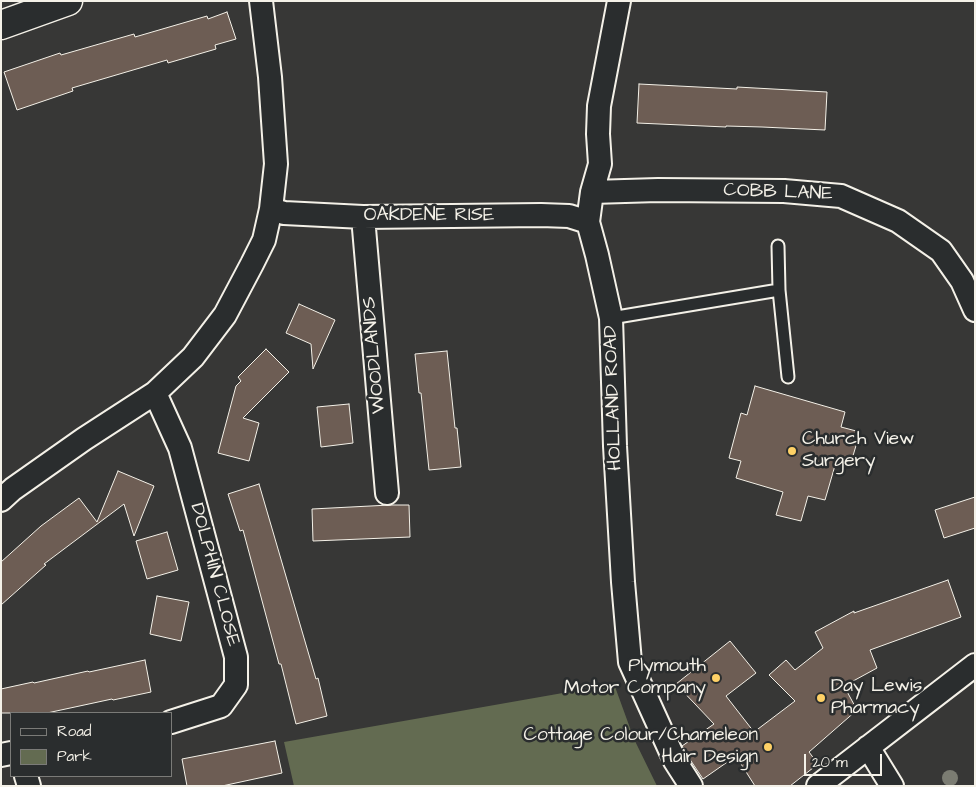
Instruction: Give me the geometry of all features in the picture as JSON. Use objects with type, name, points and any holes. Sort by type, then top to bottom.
[{"type":"street","points":[[1,26],[68,1]]},
{"type":"street","points":[[1,500],[13,489],[84,439],[155,392],[193,357],[225,315],[264,240],[271,208],[276,164],[270,77],[261,1]]},
{"type":"street","name":"HOLLAND ROAD","points":[[619,1],[599,106],[600,164],[592,192],[588,222],[611,318],[622,582],[630,662],[676,761],[691,786]]},
{"type":"street","name":"COBB LANE","points":[[592,192],[658,190],[784,191],[841,196],[898,221],[941,251],[962,281],[975,310]]},
{"type":"street","name":"OAKDENE RISE","points":[[271,208],[284,213],[363,217],[569,216],[588,222]]},
{"type":"street","name":"WOODLANDS","points":[[363,217],[387,493]]},
{"type":"street","name":"DOLPHIN CLOSE","points":[[155,392],[180,448],[236,657],[236,685],[221,706],[172,722]]},
{"type":"street","points":[[818,786],[975,665]]},
{"type":"street","points":[[868,747],[892,786]]},
{"type":"lane","points":[[778,246],[779,290],[788,377]]},
{"type":"lane","points":[[611,318],[779,290]]},
{"type":"green space","points":[[614,684],[634,739],[657,786],[294,786],[284,742]]},
{"type":"building","points":[[227,12],[236,39],[215,45],[216,49],[168,63],[167,60],[72,88],[73,91],[17,110],[4,72],[60,53],[61,55],[134,34],[135,37],[207,16],[208,19]]},
{"type":"building","points":[[639,84],[827,92],[825,130],[637,123]]},
{"type":"building","points":[[299,304],[335,320],[313,369],[311,344],[286,333]]},
{"type":"building","points":[[266,349],[289,372],[243,418],[259,423],[249,461],[218,453],[236,386],[241,381],[238,377]]},
{"type":"building","points":[[447,351],[461,467],[429,470],[415,354]]},
{"type":"building","name":"Church View Surgery","points":[[755,386],[845,412],[841,427],[860,432],[850,466],[836,462],[825,500],[808,496],[801,521],[776,515],[783,492],[736,478],[741,461],[729,458],[741,413],[747,415]]},
{"type":"building","points":[[349,404],[353,443],[321,447],[317,407]]},
{"type":"building","points":[[118,471],[154,486],[134,536],[124,504],[44,564],[46,565],[1,605],[1,562],[41,526],[79,498],[97,522]]},
{"type":"building","points":[[259,484],[316,679],[318,678],[327,716],[296,724],[243,530],[240,531],[228,494]]},
{"type":"building","points":[[975,497],[975,528],[944,538],[935,510]]},
{"type":"building","points":[[409,505],[410,537],[313,541],[312,509]]},
{"type":"building","points":[[167,532],[178,570],[147,579],[136,541]]},
{"type":"building","points":[[948,580],[961,617],[870,650],[877,668],[844,686],[857,710],[809,752],[818,764],[790,786],[755,786],[736,756],[703,779],[682,746],[714,724],[676,684],[730,641],[756,673],[726,696],[754,732],[795,701],[769,675],[786,660],[795,670],[823,648],[815,632],[854,611],[854,613]]},
{"type":"building","points":[[157,596],[189,602],[181,641],[150,634]]},
{"type":"building","points":[[145,660],[151,692],[52,712],[1,713],[1,689]]},
{"type":"building","points":[[275,741],[282,773],[222,786],[187,786],[182,759]]},
{"type":"place","name":"Church View Surgery","points":[[792,451]]},
{"type":"place","name":"Plymouth Motor Company","points":[[716,678]]},
{"type":"place","name":"Day Lewis Pharmacy","points":[[821,698]]},
{"type":"place","name":"Cottage Colour/Chameleon Hair Design","points":[[768,747]]}]
